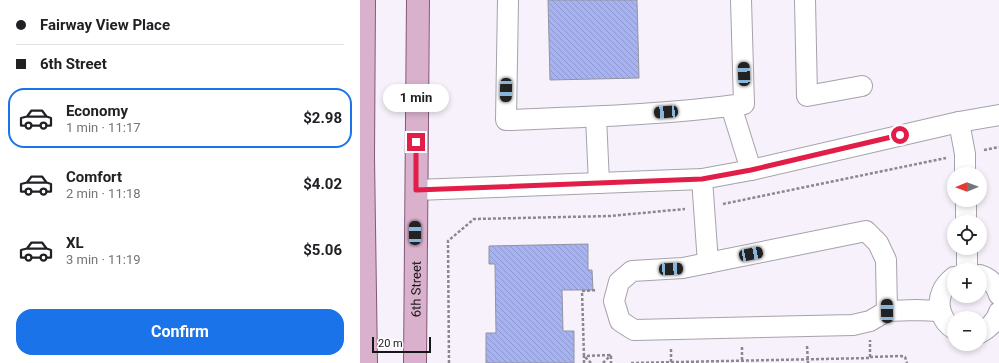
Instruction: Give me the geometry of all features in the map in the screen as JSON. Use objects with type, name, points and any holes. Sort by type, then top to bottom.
[{"type":"main road","points":[[364,0],[362,309],[366,363]]},
{"type":"main road","name":"6th Street","points":[[415,363],[418,0]]},
{"type":"street","points":[[508,0],[506,120],[596,117],[679,111],[744,104],[742,0]]},
{"type":"street","points":[[805,0],[806,96],[862,86]]},
{"type":"street","points":[[731,106],[751,170]]},
{"type":"street","points":[[416,190],[702,179],[751,170],[959,122],[999,115]]},
{"type":"street","points":[[596,117],[599,183]]},
{"type":"street","points":[[959,122],[965,154],[965,167]]},
{"type":"street","points":[[702,179],[708,263]]},
{"type":"street","points":[[879,316],[886,260],[878,244],[866,231],[683,268],[632,271],[619,282],[614,301],[620,321],[634,330],[853,325],[879,316],[916,310],[940,311]]},
{"type":"street","points":[[987,279],[991,281],[997,289],[999,295]]},
{"type":"street","points":[[947,283],[942,292],[940,301],[940,311],[944,321],[947,324]]},
{"type":"street","points":[[987,329],[997,319],[999,312]]},
{"type":"path","points":[[449,363],[448,241],[474,219],[610,216],[704,207],[999,147]]},
{"type":"path","points":[[584,363],[582,291],[617,290]]},
{"type":"path","points":[[870,357],[879,316]]},
{"type":"path","points":[[584,356],[611,355]]},
{"type":"path","points":[[603,363],[611,355]]},
{"type":"path","points":[[611,355],[611,363]]},
{"type":"path","points":[[584,356],[591,363]]},
{"type":"path","points":[[631,363],[901,356],[905,357],[907,363]]},
{"type":"building","points":[[548,0],[637,0],[639,78],[550,80]]},
{"type":"building","points":[[588,244],[588,270],[592,270],[593,290],[562,290],[563,331],[574,331],[574,363],[486,363],[486,333],[496,333],[495,264],[489,264],[489,246]]},
{"type":"route","points":[[416,142],[416,190],[702,179],[751,170],[900,135]]}]
